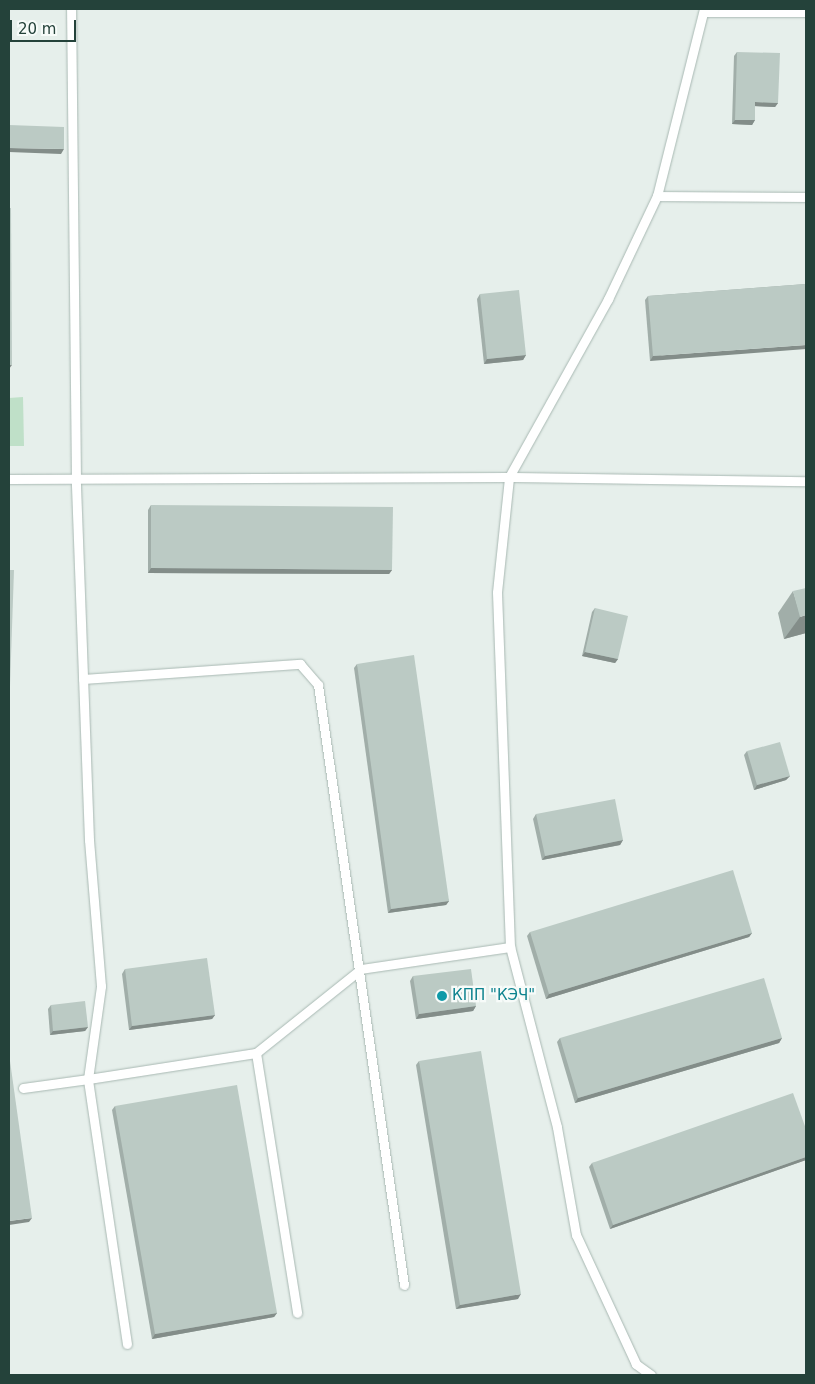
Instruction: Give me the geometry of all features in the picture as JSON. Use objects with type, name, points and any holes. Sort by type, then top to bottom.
[{"type":"lane","points":[[71,9],[76,480],[83,678],[101,986],[88,1079],[127,1344]]},
{"type":"lane","points":[[651,1375],[636,1364],[576,1235],[557,1127],[510,947],[497,592],[509,477],[608,299],[657,196],[704,10],[806,12]]},
{"type":"lane","points":[[657,196],[806,197]]},
{"type":"lane","points":[[9,479],[509,477],[806,481]]},
{"type":"lane","points":[[83,678],[300,664],[318,685],[361,969],[404,1285]]},
{"type":"lane","points":[[23,1088],[256,1053],[361,969],[510,947]]},
{"type":"lane","points":[[256,1053],[297,1313]]},
{"type":"green space","points":[[23,397],[24,446],[9,446],[9,398]]},
{"type":"building","points":[[737,52],[780,53],[778,103],[755,102],[755,120],[735,120]]},
{"type":"building","points":[[9,125],[64,127],[64,149],[9,148]]},
{"type":"building","points":[[9,208],[11,208],[12,365],[9,365]]},
{"type":"building","points":[[806,284],[806,345],[653,356],[648,296]]},
{"type":"building","points":[[519,290],[526,355],[487,359],[480,294]]},
{"type":"building","points":[[151,505],[393,507],[392,570],[151,568]]},
{"type":"building","points":[[9,570],[14,570],[10,686],[9,686]]},
{"type":"building","points":[[806,588],[806,615],[800,617],[793,591]]},
{"type":"building","points":[[595,608],[628,616],[618,659],[585,652]]},
{"type":"building","points":[[414,655],[449,901],[391,909],[357,664]]},
{"type":"building","points":[[780,742],[790,776],[757,785],[747,751]]},
{"type":"building","points":[[615,799],[623,840],[545,856],[536,814]]},
{"type":"building","points":[[733,870],[752,933],[549,994],[530,932]]},
{"type":"building","points":[[207,958],[215,1015],[132,1026],[125,969]]},
{"type":"building","name":"КПП \"КЭЧ\"","points":[[471,969],[476,1006],[419,1014],[413,976]]},
{"type":"building","points":[[764,978],[782,1038],[578,1098],[560,1038]]},
{"type":"building","points":[[85,1001],[88,1027],[53,1031],[51,1005]]},
{"type":"building","points":[[481,1051],[521,1294],[460,1305],[419,1061]]},
{"type":"building","points":[[9,1054],[32,1218],[9,1221]]},
{"type":"building","points":[[237,1085],[277,1313],[155,1334],[115,1106]]},
{"type":"building","points":[[793,1093],[806,1129],[806,1157],[613,1225],[592,1163]]},
{"type":"place","name":"КПП \"КЭЧ\"","points":[[442,996]]}]
